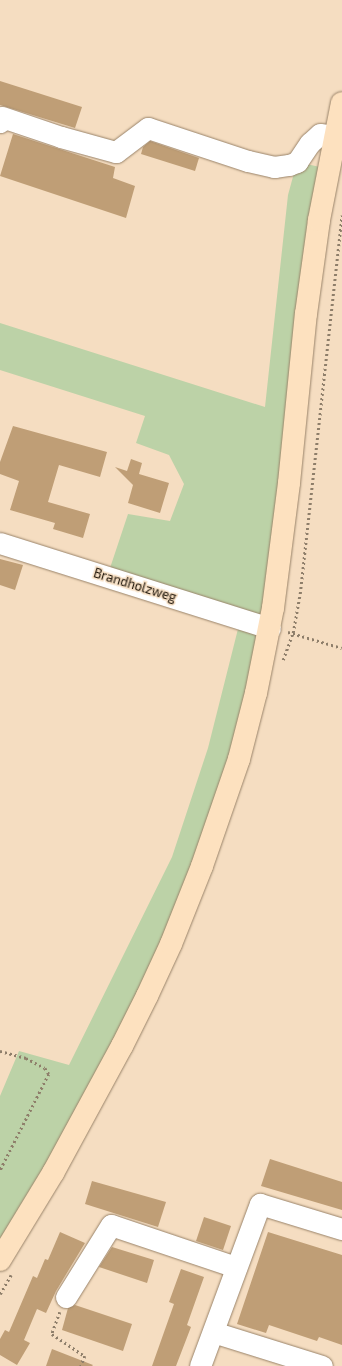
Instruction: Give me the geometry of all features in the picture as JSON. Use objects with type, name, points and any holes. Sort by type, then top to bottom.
[{"type":"main road","points":[[0,1260],[53,1173],[119,1053],[171,944],[202,866],[239,759],[256,693],[270,628],[289,483],[306,314],[319,220],[342,103]]},
{"type":"street","points":[[0,122],[2,117],[61,137],[116,152],[148,128],[248,161],[274,167],[289,165],[297,162],[310,143],[320,134],[335,136]]},
{"type":"street","name":"Brandholzweg","points":[[0,543],[270,628]]},
{"type":"street","points":[[200,1366],[260,1204],[342,1230]]},
{"type":"street","points":[[66,1297],[112,1226],[236,1268]]},
{"type":"street","points":[[213,1332],[322,1366]]},
{"type":"path","points":[[293,633],[342,648]]},
{"type":"path","points":[[0,1051],[26,1058],[45,1068],[49,1074],[0,1171]]},
{"type":"path","points":[[66,1297],[52,1334],[85,1356],[81,1366]]},
{"type":"green space","points":[[297,162],[320,167],[262,624],[228,767],[163,939],[125,1021],[53,1154],[0,1239],[0,1096],[19,1051],[69,1065],[172,857],[208,748],[241,617],[108,574],[128,514],[170,521],[184,484],[169,455],[136,443],[145,416],[0,370],[0,323],[265,407],[288,195]]},
{"type":"building","points":[[0,81],[82,107],[75,128],[0,105]]},
{"type":"building","points":[[13,134],[115,167],[113,178],[135,186],[126,218],[0,176]]},
{"type":"building","points":[[150,141],[199,158],[195,171],[141,154],[143,147]]},
{"type":"building","points":[[13,426],[107,452],[100,477],[59,465],[48,502],[90,514],[83,538],[53,529],[55,523],[10,510],[19,481],[0,474],[0,462]]},
{"type":"building","points":[[131,459],[142,463],[139,474],[169,483],[160,513],[128,503],[133,485],[115,467],[127,471]]},
{"type":"building","points":[[0,559],[23,565],[15,590],[0,585]]},
{"type":"building","points":[[270,1159],[342,1182],[342,1210],[261,1186]]},
{"type":"building","points":[[92,1181],[166,1202],[158,1227],[85,1204]]},
{"type":"building","points":[[204,1217],[231,1226],[223,1250],[196,1241]]},
{"type":"building","points":[[60,1232],[85,1243],[56,1291],[46,1313],[37,1309],[24,1340],[30,1343],[17,1365],[0,1355],[0,1339],[5,1330],[9,1332],[33,1276],[37,1278],[45,1259],[48,1260]]},
{"type":"building","points":[[268,1232],[342,1255],[342,1345],[319,1337],[317,1341],[269,1325],[266,1333],[237,1324]]},
{"type":"building","points":[[112,1247],[154,1260],[147,1283],[99,1267]]},
{"type":"building","points":[[181,1269],[204,1277],[187,1325],[191,1327],[176,1366],[152,1366],[174,1304],[169,1302]]},
{"type":"building","points":[[75,1305],[132,1324],[123,1351],[62,1330],[68,1308]]},
{"type":"building","points":[[52,1349],[93,1365],[46,1366]]}]
